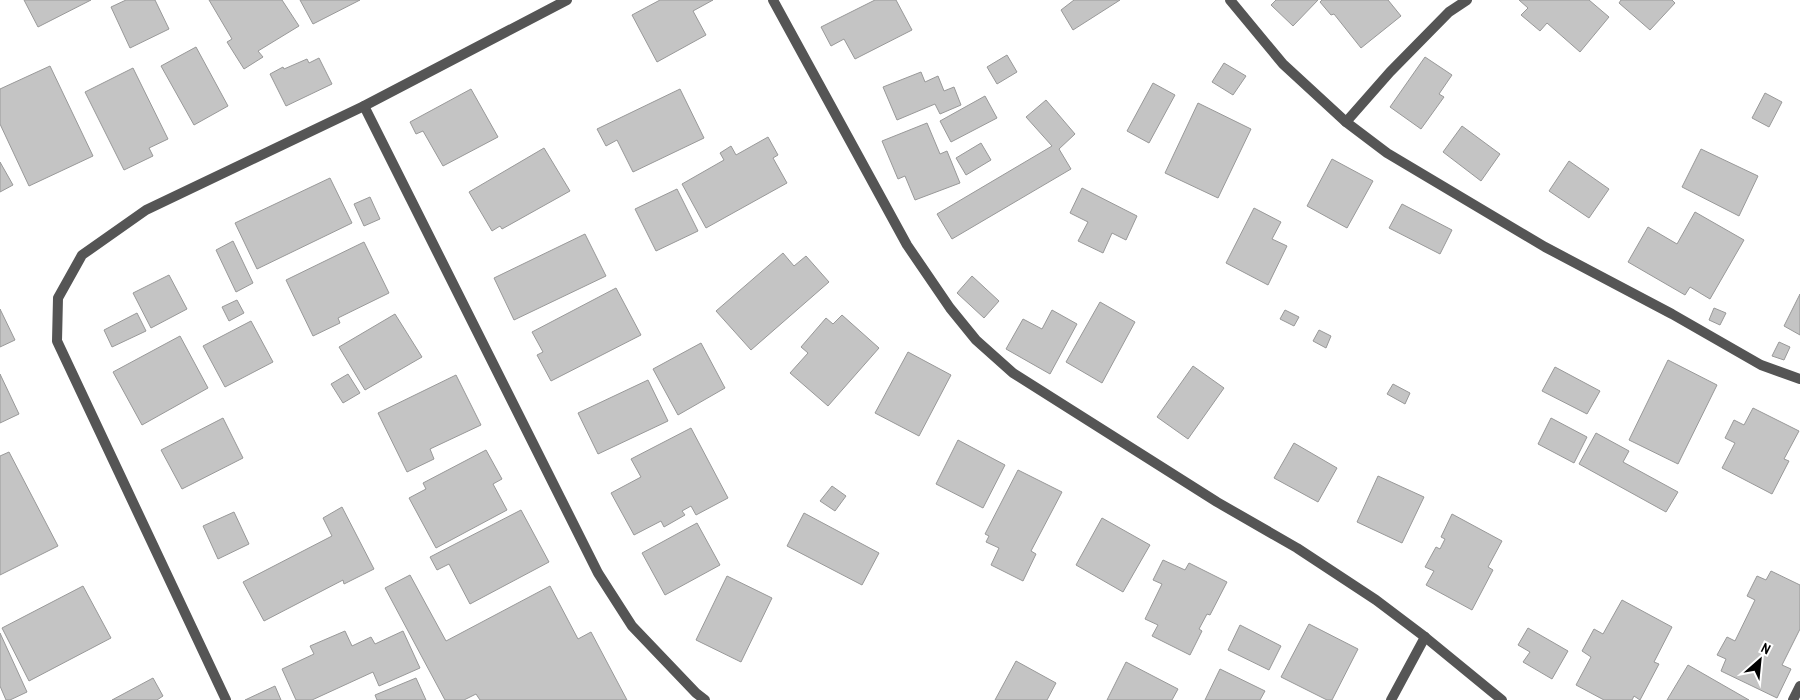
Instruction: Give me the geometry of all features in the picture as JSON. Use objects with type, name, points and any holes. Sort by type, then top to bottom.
[{"type":"street","points":[[226,700],[57,342],[58,298],[82,255],[146,210],[364,106],[567,0]]},
{"type":"street","points":[[773,0],[907,245],[950,308],[976,340],[1013,373],[1217,502],[1297,548],[1376,600],[1502,700]]},
{"type":"street","points":[[1230,0],[1283,64],[1346,122],[1387,153],[1545,247],[1672,314],[1761,365],[1800,379]]},
{"type":"street","points":[[1346,122],[1390,72],[1449,12],[1467,0]]},
{"type":"street","points":[[364,106],[598,573],[632,626],[705,700]]},
{"type":"street","points":[[1391,700],[1425,637]]},
{"type":"street","points":[[1792,700],[1800,686]]},
{"type":"building","points":[[24,0],[91,0],[38,27]]},
{"type":"building","points":[[126,0],[155,0],[169,29],[130,48],[111,7]]},
{"type":"building","points":[[209,0],[282,0],[299,26],[258,51],[263,57],[244,69],[227,42],[232,39]]},
{"type":"building","points":[[300,0],[360,0],[313,24]]},
{"type":"building","points":[[660,0],[713,0],[693,11],[706,35],[657,62],[632,15]]},
{"type":"building","points":[[875,0],[896,0],[912,30],[855,59],[844,39],[831,46],[821,27]]},
{"type":"building","points":[[1074,0],[1120,0],[1073,30],[1061,10]]},
{"type":"building","points":[[1276,0],[1318,0],[1293,26],[1271,5]]},
{"type":"building","points":[[1322,0],[1388,0],[1401,16],[1361,48],[1334,14],[1331,15],[1320,2]]},
{"type":"building","points":[[1519,0],[1589,0],[1609,17],[1580,52],[1547,23],[1540,31],[1521,15],[1528,8]]},
{"type":"building","points":[[1621,0],[1672,0],[1675,3],[1650,30],[1619,3]]},
{"type":"building","points":[[196,47],[228,106],[194,125],[161,66]]},
{"type":"building","points":[[1007,55],[1017,72],[997,84],[987,67]]},
{"type":"building","points":[[1425,57],[1452,75],[1439,94],[1444,97],[1421,129],[1390,107]]},
{"type":"building","points":[[319,58],[332,84],[286,106],[270,74],[283,67],[284,69],[307,59],[309,63]]},
{"type":"building","points":[[1224,63],[1246,76],[1233,95],[1212,82]]},
{"type":"building","points":[[50,66],[93,156],[29,186],[0,124],[0,89]]},
{"type":"building","points":[[133,68],[168,139],[149,148],[153,156],[124,170],[85,92]]},
{"type":"building","points":[[921,72],[925,82],[938,76],[944,91],[954,87],[961,105],[940,114],[935,104],[897,120],[883,87]]},
{"type":"building","points":[[1153,83],[1175,95],[1149,143],[1127,131]]},
{"type":"building","points":[[471,89],[498,137],[443,166],[423,131],[416,134],[410,122]]},
{"type":"building","points":[[680,89],[704,138],[633,172],[617,140],[606,146],[597,129]]},
{"type":"building","points":[[1765,93],[1782,102],[1769,127],[1752,118]]},
{"type":"building","points":[[985,96],[997,118],[951,142],[940,121]]},
{"type":"building","points":[[1046,100],[1075,134],[1059,149],[1071,169],[952,239],[937,214],[1052,146],[1026,117]]},
{"type":"building","points":[[1198,103],[1251,129],[1218,198],[1165,173]]},
{"type":"building","points":[[927,123],[940,154],[947,151],[960,183],[915,200],[905,176],[898,179],[882,141]]},
{"type":"building","points":[[1462,126],[1500,154],[1481,181],[1443,152]]},
{"type":"building","points":[[768,137],[778,155],[773,158],[787,183],[706,228],[682,184],[724,160],[720,153],[731,146],[736,155]]},
{"type":"building","points":[[981,143],[991,160],[966,175],[956,158]]},
{"type":"building","points":[[544,148],[570,191],[502,229],[500,226],[492,231],[469,192]]},
{"type":"building","points":[[1701,149],[1758,176],[1739,216],[1682,187]]},
{"type":"building","points":[[1332,159],[1373,181],[1347,228],[1307,206]]},
{"type":"building","points":[[1569,161],[1609,189],[1589,218],[1549,191]]},
{"type":"building","points":[[0,162],[13,185],[0,192]]},
{"type":"building","points":[[330,178],[352,223],[257,269],[235,223]]},
{"type":"building","points":[[1082,188],[1137,216],[1126,240],[1112,233],[1103,253],[1078,241],[1088,222],[1070,213]]},
{"type":"building","points":[[677,189],[698,231],[656,251],[635,209]]},
{"type":"building","points":[[370,197],[380,219],[364,226],[354,204]]},
{"type":"building","points":[[1402,204],[1452,230],[1440,254],[1389,228]]},
{"type":"building","points":[[1254,208],[1281,222],[1272,239],[1287,246],[1268,285],[1226,263]]},
{"type":"building","points":[[1695,212],[1744,240],[1710,299],[1690,287],[1685,295],[1628,262],[1648,227],[1677,244]]},
{"type":"building","points":[[585,234],[606,276],[514,320],[494,278]]},
{"type":"building","points":[[233,241],[253,283],[236,292],[216,250]]},
{"type":"building","points":[[364,242],[389,293],[338,318],[340,323],[313,336],[286,280]]},
{"type":"building","points":[[783,253],[794,266],[806,256],[829,282],[751,350],[716,311]]},
{"type":"building","points":[[169,275],[187,309],[151,328],[133,293]]},
{"type":"building","points":[[972,276],[999,301],[984,318],[957,293]]},
{"type":"building","points":[[616,288],[641,335],[551,381],[537,355],[543,352],[532,332]]},
{"type":"building","points":[[1800,294],[1800,335],[1784,326]]},
{"type":"building","points":[[237,300],[244,313],[229,321],[222,307]]},
{"type":"building","points":[[1100,302],[1135,322],[1102,383],[1066,362]]},
{"type":"building","points":[[1714,308],[1726,313],[1720,325],[1709,320]]},
{"type":"building","points":[[0,309],[15,340],[0,347]]},
{"type":"building","points":[[1052,310],[1077,324],[1050,374],[1006,349],[1023,319],[1042,329]]},
{"type":"building","points":[[1285,310],[1299,317],[1294,326],[1280,319]]},
{"type":"building","points":[[137,313],[146,331],[112,347],[104,330]]},
{"type":"building","points":[[395,314],[422,357],[365,390],[339,347]]},
{"type":"building","points":[[842,315],[879,348],[828,406],[790,373],[808,353],[801,347],[826,318],[833,324]]},
{"type":"building","points":[[251,321],[273,362],[225,387],[203,346]]},
{"type":"building","points":[[1319,330],[1331,336],[1326,348],[1313,341]]},
{"type":"building","points":[[180,336],[208,388],[142,425],[113,372]]},
{"type":"building","points":[[1779,342],[1790,347],[1784,360],[1772,356]]},
{"type":"building","points":[[701,343],[725,388],[678,415],[653,369]]},
{"type":"building","points":[[908,352],[951,375],[919,436],[875,413]]},
{"type":"building","points":[[1668,360],[1717,385],[1678,464],[1629,440]]},
{"type":"building","points":[[1193,366],[1224,388],[1188,439],[1157,417]]},
{"type":"building","points":[[1555,367],[1600,391],[1587,414],[1542,391]]},
{"type":"building","points":[[0,374],[19,414],[0,423]]},
{"type":"building","points":[[348,374],[360,393],[343,403],[331,384]]},
{"type":"building","points":[[456,375],[481,425],[430,449],[434,459],[407,472],[378,413]]},
{"type":"building","points":[[648,380],[668,421],[598,454],[578,413]]},
{"type":"building","points":[[1393,384],[1410,393],[1405,404],[1387,394]]},
{"type":"building","points":[[1753,408],[1799,431],[1784,459],[1789,461],[1772,494],[1722,468],[1735,443],[1725,438],[1734,420],[1744,425]]},
{"type":"building","points":[[223,418],[243,458],[182,489],[161,450]]},
{"type":"building","points":[[1551,418],[1587,437],[1574,463],[1538,444]]},
{"type":"building","points":[[691,428],[728,498],[696,515],[691,506],[682,511],[685,515],[664,527],[661,521],[634,535],[611,493],[641,477],[631,459]]},
{"type":"building","points":[[1596,433],[1629,451],[1623,462],[1678,492],[1666,512],[1579,464]]},
{"type":"building","points":[[958,440],[1005,465],[983,508],[936,484]]},
{"type":"building","points":[[1294,443],[1337,468],[1318,502],[1274,478]]},
{"type":"building","points":[[486,450],[502,479],[493,484],[507,510],[436,548],[409,498],[426,489],[423,483]]},
{"type":"building","points":[[9,452],[58,546],[0,575],[0,456]]},
{"type":"building","points":[[1018,470],[1062,492],[1031,551],[1036,554],[1023,581],[991,565],[999,548],[986,542],[989,536],[985,534]]},
{"type":"building","points":[[1378,476],[1424,497],[1402,543],[1357,522]]},
{"type":"building","points":[[832,486],[846,496],[835,511],[820,501]]},
{"type":"building","points":[[342,507],[374,569],[344,584],[343,580],[264,621],[243,582],[332,536],[323,518]]},
{"type":"building","points":[[521,510],[549,562],[470,604],[449,564],[437,570],[430,557]]},
{"type":"building","points":[[234,512],[249,544],[218,559],[203,526]]},
{"type":"building","points":[[804,513],[879,553],[862,585],[787,546]]},
{"type":"building","points":[[1452,514],[1502,541],[1488,567],[1493,570],[1472,610],[1426,585],[1434,571],[1425,567],[1436,547],[1440,549],[1445,539],[1441,537]]},
{"type":"building","points":[[1102,518],[1150,545],[1123,592],[1076,565]]},
{"type":"building","points":[[697,523],[720,565],[665,595],[642,553]]},
{"type":"building","points":[[1163,560],[1185,570],[1189,563],[1227,582],[1210,615],[1207,614],[1199,629],[1202,631],[1190,655],[1152,636],[1158,625],[1145,619],[1162,584],[1153,580]]},
{"type":"building","points":[[1771,571],[1800,585],[1800,629],[1782,665],[1791,669],[1777,698],[1721,671],[1726,659],[1717,655],[1727,637],[1735,641],[1755,600],[1747,596],[1757,576],[1766,580]]},
{"type":"building","points":[[410,575],[446,641],[550,586],[578,639],[591,632],[627,700],[480,700],[476,694],[464,700],[445,700],[385,588]]},
{"type":"building","points":[[727,576],[772,598],[741,662],[696,640]]},
{"type":"building","points":[[83,586],[111,638],[29,681],[2,628]]},
{"type":"building","points":[[1622,600],[1672,627],[1654,662],[1659,664],[1640,700],[1634,696],[1632,700],[1604,700],[1576,685],[1591,657],[1582,651],[1594,629],[1603,634]]},
{"type":"building","points":[[1309,624],[1358,649],[1332,700],[1327,700],[1281,677]]},
{"type":"building","points":[[1240,625],[1281,646],[1269,670],[1228,650]]},
{"type":"building","points":[[1528,628],[1568,651],[1552,679],[1523,662],[1530,652],[1518,645]]},
{"type":"building","points":[[345,631],[352,646],[371,637],[375,644],[403,631],[420,668],[379,686],[373,672],[312,700],[296,700],[282,669],[314,654],[310,646]]},
{"type":"building","points":[[0,633],[27,692],[10,700],[6,700],[0,686]]},
{"type":"building","points":[[1016,661],[1056,683],[1047,700],[995,700]]},
{"type":"building","points":[[1126,662],[1178,689],[1172,700],[1107,700]]},
{"type":"building","points":[[1688,665],[1749,700],[1667,700]]},
{"type":"building","points":[[1220,669],[1265,691],[1260,700],[1205,700]]},
{"type":"building","points":[[153,678],[163,696],[157,700],[112,700]]},
{"type":"building","points":[[416,678],[426,700],[377,700],[375,695]]},
{"type":"building","points":[[275,686],[281,700],[245,700]]}]
